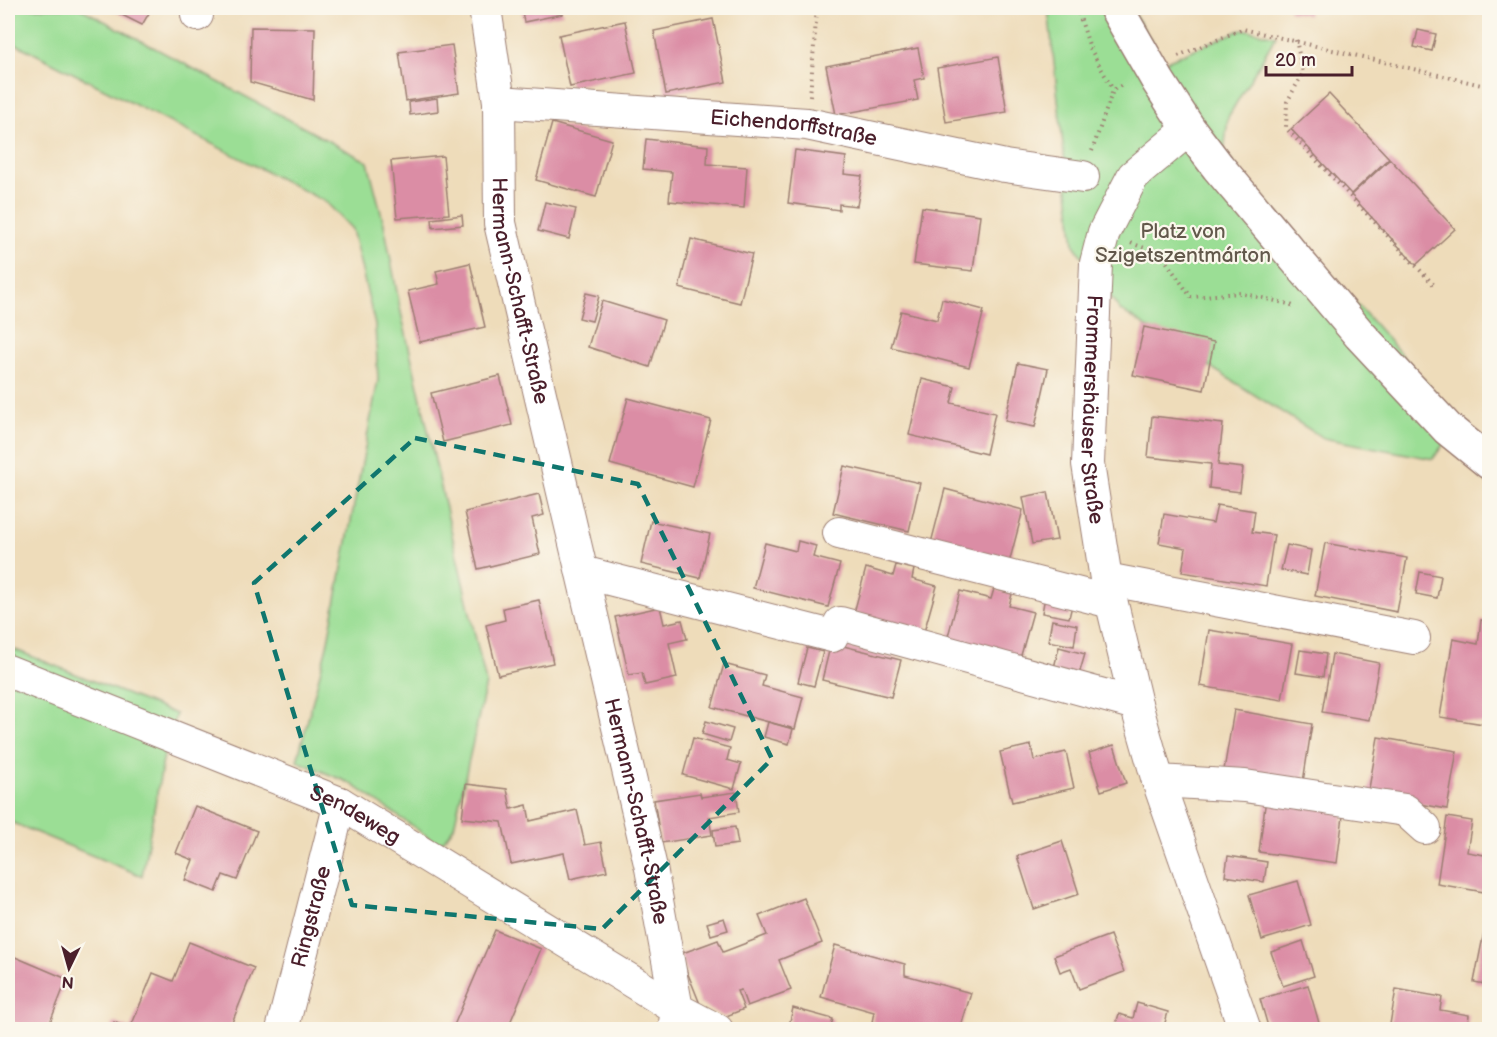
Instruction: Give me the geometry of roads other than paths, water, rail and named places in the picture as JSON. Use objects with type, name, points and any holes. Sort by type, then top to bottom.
[{"type":"main road","points":[[1116,8],[1150,68],[1189,129],[1218,167],[1360,335],[1448,429],[1490,463]]},
{"type":"street","name":"Hermann-Schafft-Straße","points":[[485,8],[499,102],[500,223],[651,868],[676,1019]]},
{"type":"street","name":"Eichendorffstraße","points":[[499,102],[807,124],[1005,166],[1083,177]]},
{"type":"street","name":"Frommershäuser Straße","points":[[1189,129],[1134,177],[1104,232],[1096,263],[1088,464],[1108,590],[1136,704],[1158,781],[1245,1029]]},
{"type":"street","points":[[839,533],[1108,590],[1414,638]]},
{"type":"street","points":[[582,573],[836,630],[1136,704]]},
{"type":"street","name":"Sendeweg","points":[[8,671],[340,803],[676,1019]]},
{"type":"street","points":[[1158,781],[1245,786],[1405,810],[1425,828]]},
{"type":"street","name":"Ringstraße","points":[[282,1029],[340,803]]},
{"type":"street","points":[[676,1019],[717,1029]]},
{"type":"park label","name":"Platz von Szigetszentmárton","points":[[1183,243]]}]
